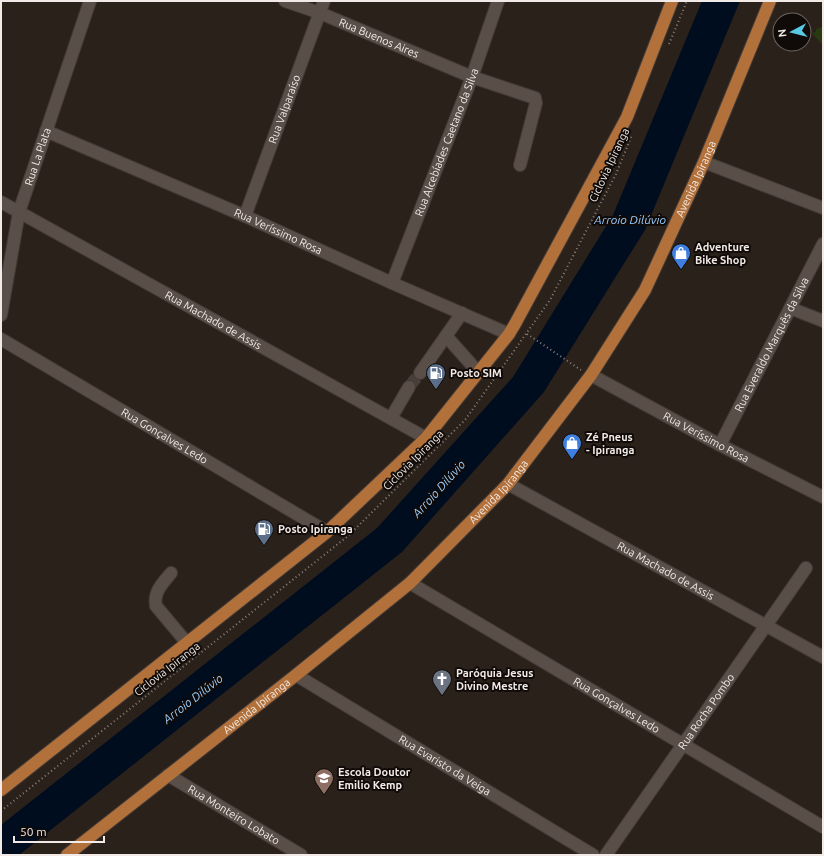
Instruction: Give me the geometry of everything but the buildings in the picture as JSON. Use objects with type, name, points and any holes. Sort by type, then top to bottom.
[{"type":"main road","points":[[1,790],[327,532],[426,438],[509,334],[627,117],[672,1]]},
{"type":"main road","name":"Avenida Ipiranga","points":[[67,855],[296,675],[410,583],[508,484],[591,375],[645,290],[704,162],[770,1]]},
{"type":"street","name":"Rua La Plata","points":[[1,315],[19,212],[90,1]]},
{"type":"street","name":"Rua Buenos Aires","points":[[284,1],[320,13],[472,77],[535,98],[536,103],[520,165]]},
{"type":"street","name":"Rua Valparaíso","points":[[245,216],[324,1]]},
{"type":"street","name":"Rua Alcebíades Caetano da Silva","points":[[392,283],[472,77],[498,1]]},
{"type":"street","name":"Rua Veríssimo Rosa","points":[[46,131],[245,216],[509,334]]},
{"type":"street","points":[[704,162],[823,208]]},
{"type":"street","name":"Rua Machado de Assis","points":[[1,202],[426,438]]},
{"type":"street","name":"Rua Everaldo Marquês da Silva","points":[[720,445],[823,244]]},
{"type":"street","points":[[790,308],[823,321]]},
{"type":"street","points":[[420,373],[462,313]]},
{"type":"street","points":[[446,336],[478,372]]},
{"type":"street","name":"Rua Gonçalves Ledo","points":[[1,339],[327,532]]},
{"type":"street","name":"Rua Veríssimo Rosa","points":[[591,375],[720,445],[823,497]]},
{"type":"street","points":[[391,418],[409,387]]},
{"type":"street","name":"Rua Machado de Assis","points":[[508,484],[823,657]]},
{"type":"street","name":"Rua Rocha Pombo","points":[[606,855],[806,568]]},
{"type":"street","points":[[171,573],[157,591],[155,600],[156,606],[187,643]]},
{"type":"street","name":"Rua Gonçalves Ledo","points":[[410,583],[823,827]]},
{"type":"street","name":"Rua Evaristo da Veiga","points":[[296,675],[593,855]]},
{"type":"street","name":"Rua Monteiro Lobato","points":[[168,775],[301,855]]},
{"type":"path","points":[[669,44],[687,1]]},
{"type":"path","name":"Ciclovia Ipiranga","points":[[1,811],[348,536],[465,420],[554,293],[616,174],[634,131]]},
{"type":"path","points":[[526,334],[574,367]]},
{"type":"green space","points":[[823,27],[822,44],[812,33],[816,32],[816,29]]},
{"type":"water","name":"Arroio Dilúvio","points":[[702,1],[740,1],[645,230],[544,392],[402,552],[19,855],[1,855],[1,825],[377,528],[513,377],[613,215]]},
{"type":"tunnel","points":[[409,387],[420,373]]},
{"type":"place","name":"Adventure Bike Shop","points":[[681,270]]},
{"type":"place","name":"Posto SIM","points":[[436,390]]},
{"type":"place","name":"Zé Pneus - Ipiranga","points":[[572,460]]},
{"type":"place","name":"Posto Ipiranga","points":[[264,546]]},
{"type":"place","name":"Paróquia Jesus Divino Mestre","points":[[442,696]]},
{"type":"place","name":"Escola Doutor Emilio Kemp","points":[[324,795]]}]
